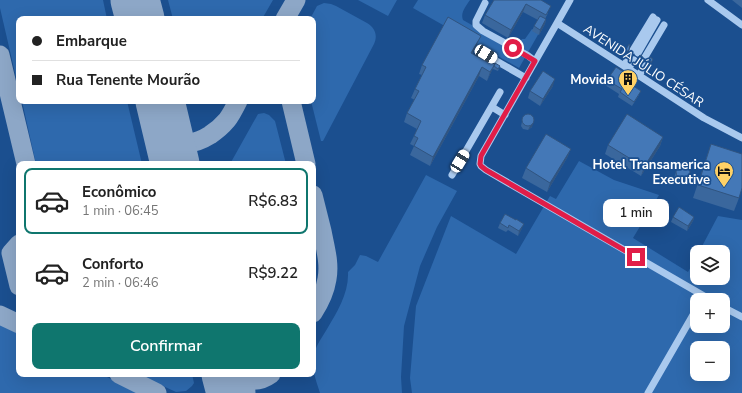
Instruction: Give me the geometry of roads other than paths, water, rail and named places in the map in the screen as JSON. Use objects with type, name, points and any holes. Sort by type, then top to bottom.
[{"type":"street","points":[[570,0],[481,156],[480,164],[486,170],[695,293]]},
{"type":"street","points":[[708,0],[742,25]]},
{"type":"street","points":[[485,3],[476,21],[476,25],[483,31],[535,61]]},
{"type":"street","points":[[636,51],[655,19]]},
{"type":"street","name":"AVENIDA JÚLIO CÉSAR","points":[[557,23],[632,70],[704,118],[742,138]]},
{"type":"street","points":[[647,58],[666,26]]},
{"type":"street","points":[[549,37],[558,32],[570,31]]},
{"type":"street","points":[[486,54],[526,78]]},
{"type":"street","points":[[632,58],[632,70],[643,65]]},
{"type":"street","points":[[452,175],[500,92]]},
{"type":"street","points":[[492,107],[505,115]]},
{"type":"street","points":[[730,311],[742,317]]},
{"type":"street","points":[[648,393],[690,320]]},
{"type":"place","name":"Movida","points":[[628,96]]},
{"type":"place","name":"Hotel Transamerica Executive","points":[[724,188]]}]
